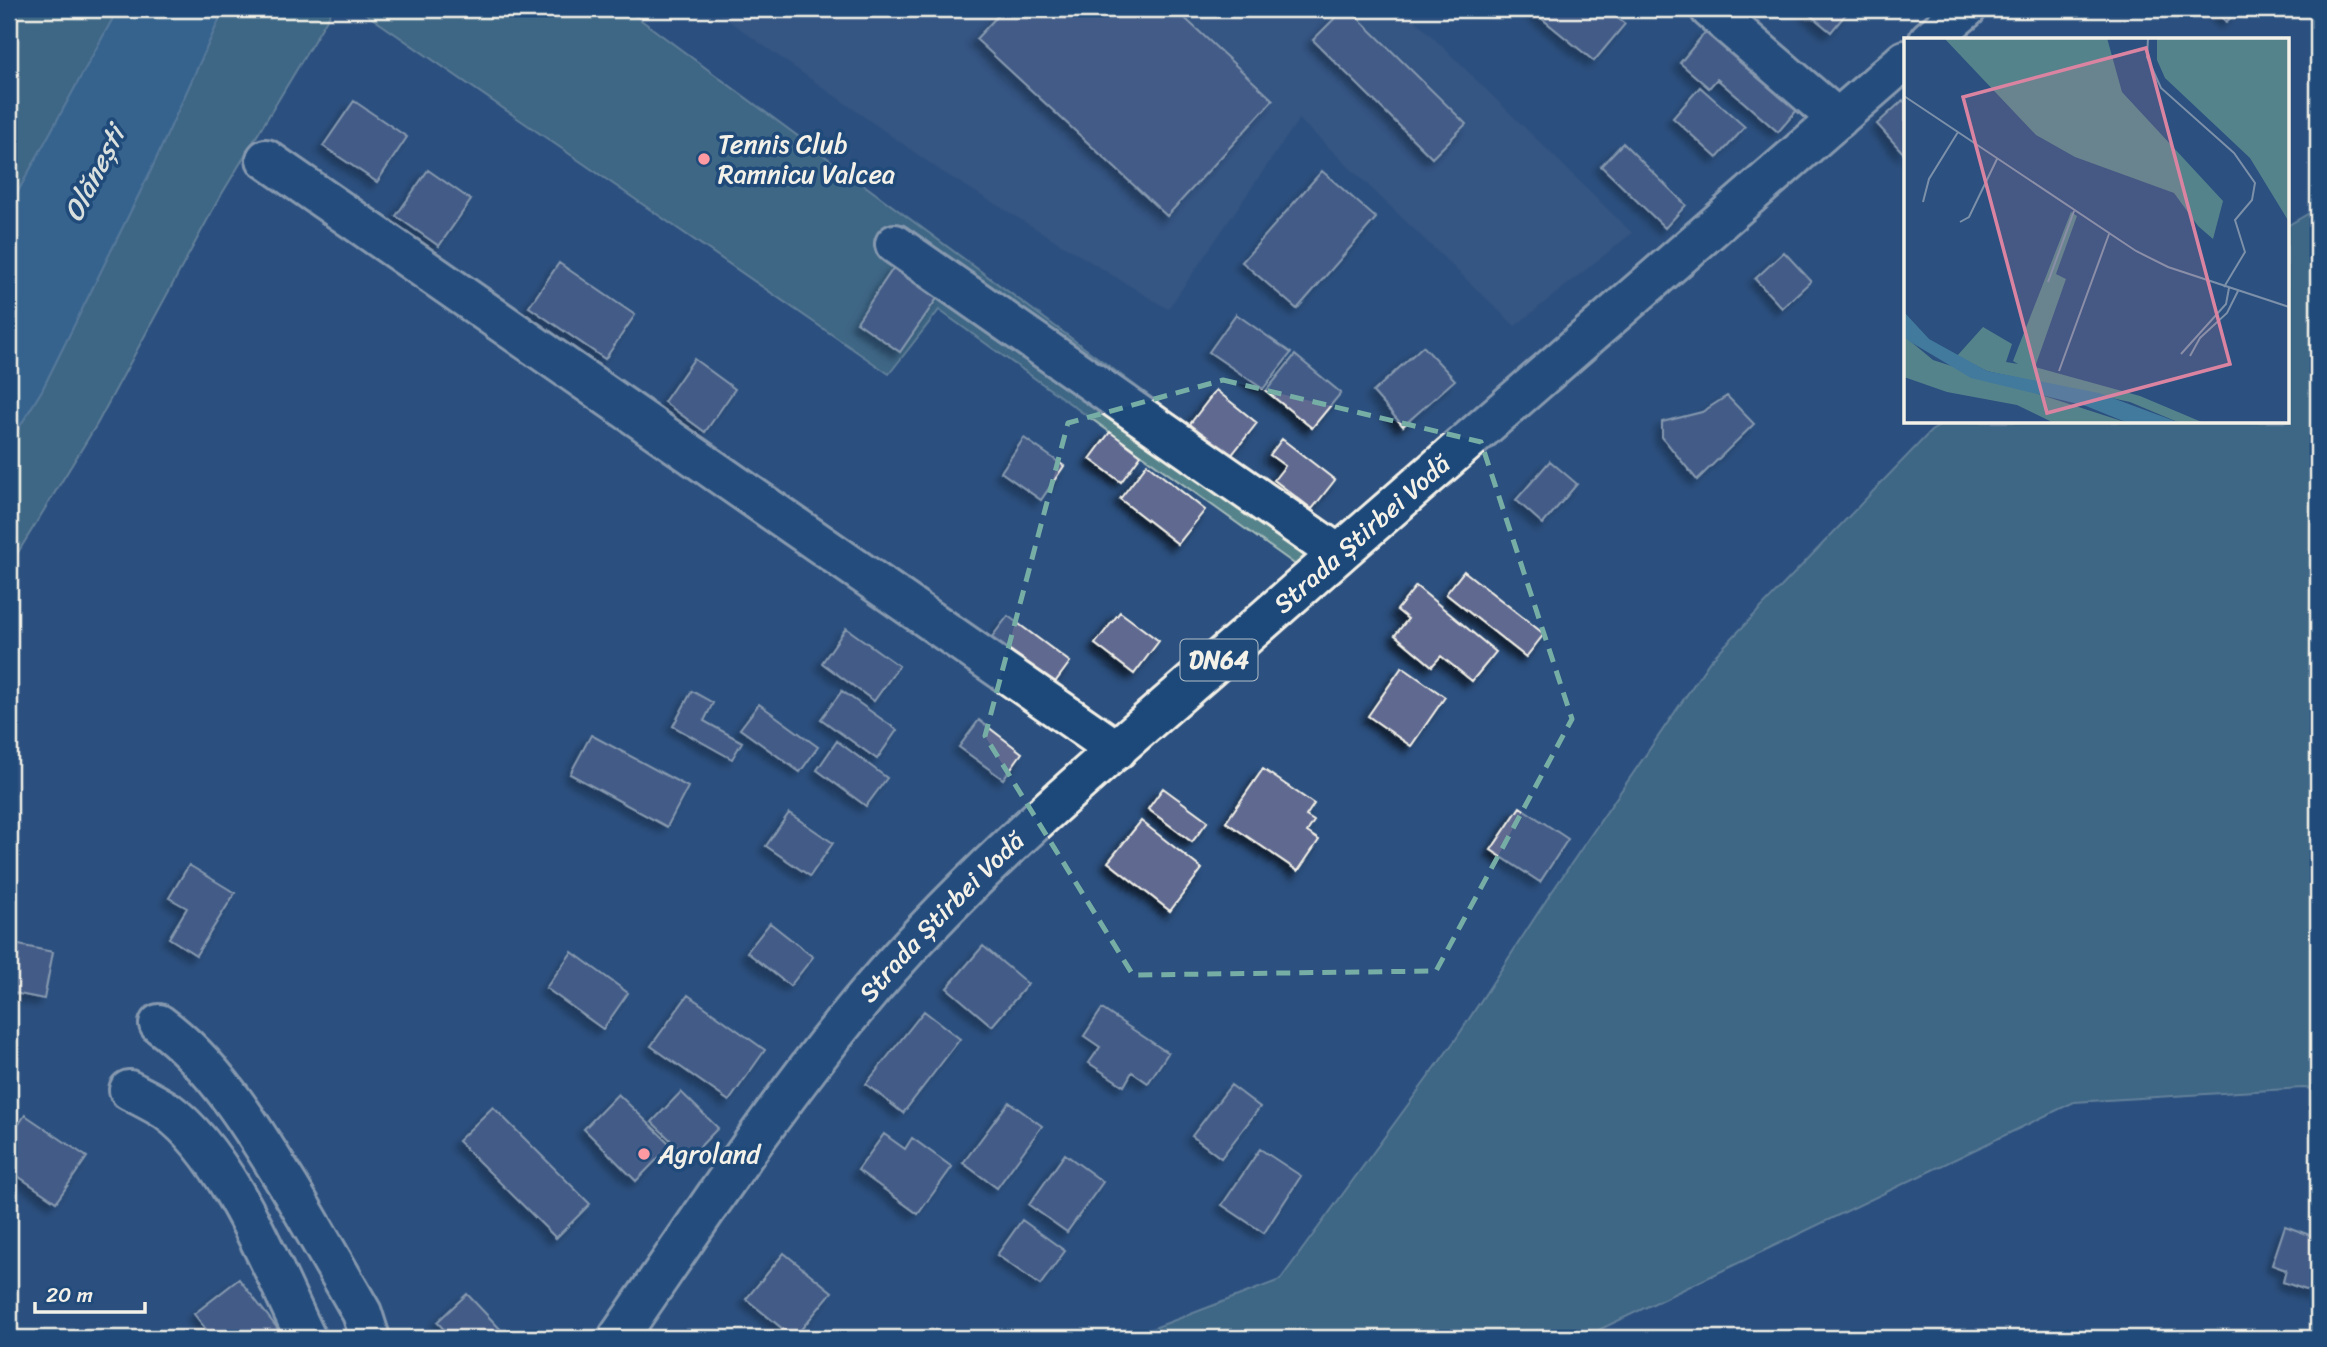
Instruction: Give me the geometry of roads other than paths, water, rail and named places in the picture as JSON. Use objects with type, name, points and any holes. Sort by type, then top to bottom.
[{"type":"street","points":[[1710,9],[1838,119]]},
{"type":"street","points":[[1931,38],[1966,9]]},
{"type":"street","name":"Strada Știrbei Vodă","points":[[618,1338],[783,1100],[860,1003],[950,905],[1022,836],[1338,554],[1904,61]]},
{"type":"street","points":[[266,159],[1118,750]]},
{"type":"street","points":[[895,244],[1338,554]]},
{"type":"street","points":[[159,1024],[182,1041],[205,1065],[260,1139],[355,1301],[370,1338]]},
{"type":"street","points":[[129,1090],[167,1111],[197,1140],[231,1187],[306,1338]]},
{"type":"water","name":"Olănești","points":[[118,9],[224,9],[151,170],[42,390],[9,444],[9,208]]},
{"type":"place","name":"Tennis Club Ramnicu Valcea","points":[[704,159]]},
{"type":"place","name":"Agroland","points":[[644,1154]]}]
